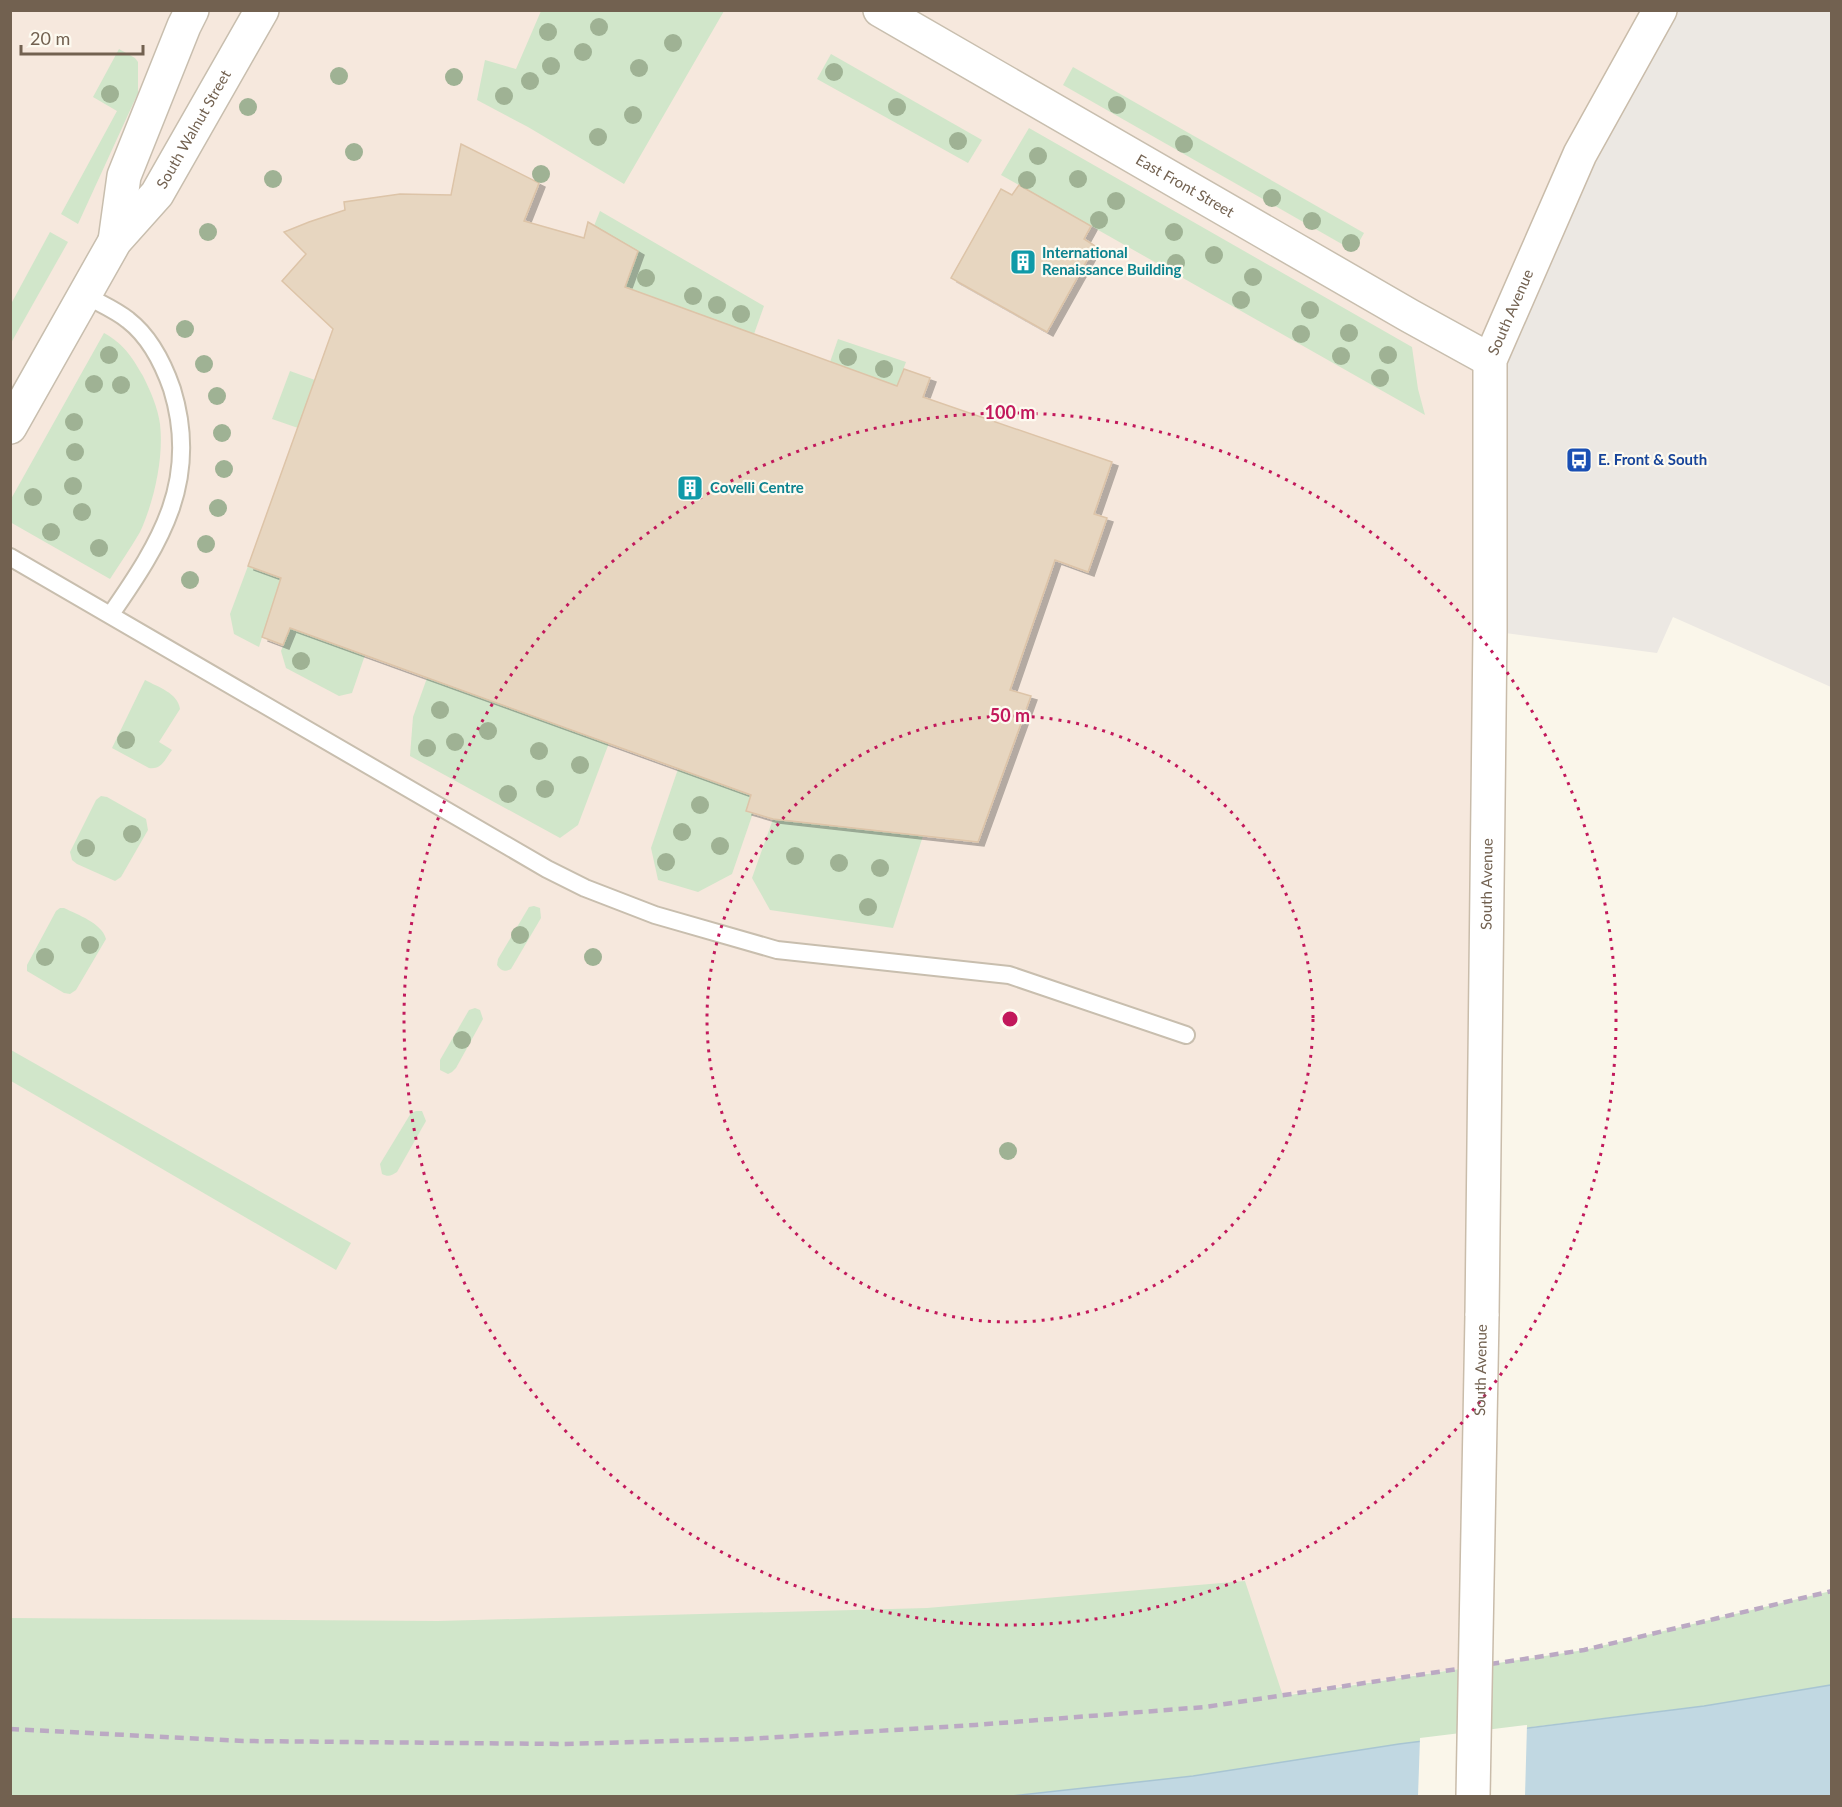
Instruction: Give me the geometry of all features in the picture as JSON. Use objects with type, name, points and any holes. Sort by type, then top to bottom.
[{"type":"main road","name":"South Walnut Street","points":[[115,241],[124,176],[192,10]]},
{"type":"main road","name":"South Walnut Street","points":[[10,427],[115,241],[157,194],[262,10]]},
{"type":"main road","name":"East Front Street","points":[[880,10],[1490,360]]},
{"type":"main road","name":"South Avenue","points":[[1473,1797],[1482,1316],[1490,630],[1490,360],[1580,154],[1660,10]]},
{"type":"lane","points":[[84,295],[127,318],[141,332],[164,367],[178,410],[183,442],[178,487],[165,526],[143,568],[111,614]]},
{"type":"lane","points":[[10,556],[537,863],[585,888],[655,915],[777,950],[1009,975],[1186,1035]]},
{"type":"shaded area","points":[[10,11],[1660,11],[1490,360],[1489,1664],[1205,1707],[11,1729]]},
{"type":"shaded area","points":[[1660,11],[1831,11],[1831,687],[1673,617],[1657,653],[1490,631],[1490,360]]},
{"type":"green space","points":[[541,11],[724,11],[624,184],[528,127],[477,100],[485,60],[516,69]]},
{"type":"green space","points":[[119,49],[138,62],[138,93],[78,224],[61,214],[117,111],[93,97]]},
{"type":"green space","points":[[831,54],[982,140],[968,163],[817,79]]},
{"type":"green space","points":[[1073,67],[1364,233],[1354,251],[1063,85]]},
{"type":"green space","points":[[1029,128],[1412,347],[1418,389],[1425,415],[1001,175]]},
{"type":"green space","points":[[600,211],[764,306],[754,334],[625,287],[637,251],[594,226]]},
{"type":"green space","points":[[50,232],[68,242],[11,343],[11,304]]},
{"type":"green space","points":[[104,333],[127,352],[143,376],[157,412],[161,437],[157,479],[145,520],[137,538],[110,579],[10,522],[11,499]]},
{"type":"green space","points":[[838,339],[906,362],[897,386],[830,362]]},
{"type":"green space","points":[[290,371],[315,380],[298,428],[272,419]]},
{"type":"green space","points":[[248,566],[281,578],[259,647],[234,634],[230,614]]},
{"type":"green space","points":[[290,628],[365,655],[352,693],[339,696],[286,668],[281,651]]},
{"type":"green space","points":[[427,678],[609,743],[578,825],[560,838],[410,756],[413,717]]},
{"type":"green space","points":[[145,680],[176,699],[180,709],[159,742],[172,750],[163,763],[153,768],[112,748]]},
{"type":"green space","points":[[678,769],[751,795],[753,813],[732,874],[698,892],[658,880],[651,848]]},
{"type":"green space","points":[[101,796],[107,797],[146,819],[148,830],[121,877],[115,881],[77,864],[72,860],[70,852],[96,800]]},
{"type":"green space","points":[[773,819],[923,836],[893,928],[770,910],[752,878]]},
{"type":"green space","points":[[529,907],[540,908],[541,918],[511,969],[501,970],[497,965],[498,959]]},
{"type":"green space","points":[[60,908],[95,924],[104,933],[106,939],[76,990],[70,994],[64,993],[27,971],[27,965],[56,911]]},
{"type":"green space","points":[[475,1008],[480,1010],[483,1019],[456,1068],[448,1074],[440,1070],[440,1060],[469,1010]]},
{"type":"green space","points":[[11,1050],[351,1243],[336,1270],[11,1081]]},
{"type":"green space","points":[[422,1111],[426,1121],[397,1172],[390,1176],[382,1174],[380,1164],[411,1113]]},
{"type":"green space","points":[[1245,1581],[1283,1696],[1584,1650],[1831,1591],[1831,1685],[1704,1706],[1474,1734],[1193,1776],[1012,1796],[11,1796],[11,1618],[438,1621],[927,1608]]},
{"type":"water","points":[[1831,1685],[1831,1796],[1012,1796],[1193,1776],[1399,1744],[1704,1706]]},
{"type":"pier","points":[[1527,1725],[1525,1796],[1418,1796],[1420,1738]]},
{"type":"building","name":"Covelli Centre","points":[[461,144],[539,183],[524,221],[584,238],[588,222],[638,251],[625,287],[897,386],[904,369],[930,378],[923,397],[1112,462],[1094,514],[1107,518],[1088,572],[1055,560],[1010,690],[1031,696],[978,842],[773,819],[746,811],[751,795],[290,628],[283,645],[262,637],[281,578],[248,566],[333,329],[282,281],[306,254],[284,232],[345,210],[344,202],[400,194],[451,195]]},
{"type":"building","name":"International Renaissance Building","points":[[1019,185],[1091,226],[1084,239],[1095,246],[1047,332],[951,278],[1001,189],[1012,195]]},
{"type":"railway","points":[[10,1729],[243,1741],[564,1744],[747,1739],[975,1725],[1205,1707],[1584,1650],[1832,1591]]},
{"type":"place","name":"International Renaissance Building","points":[[1023,262]]},
{"type":"place","name":"E. Front & South","points":[[1579,460]]},
{"type":"place","name":"Covelli Centre","points":[[690,488]]}]
